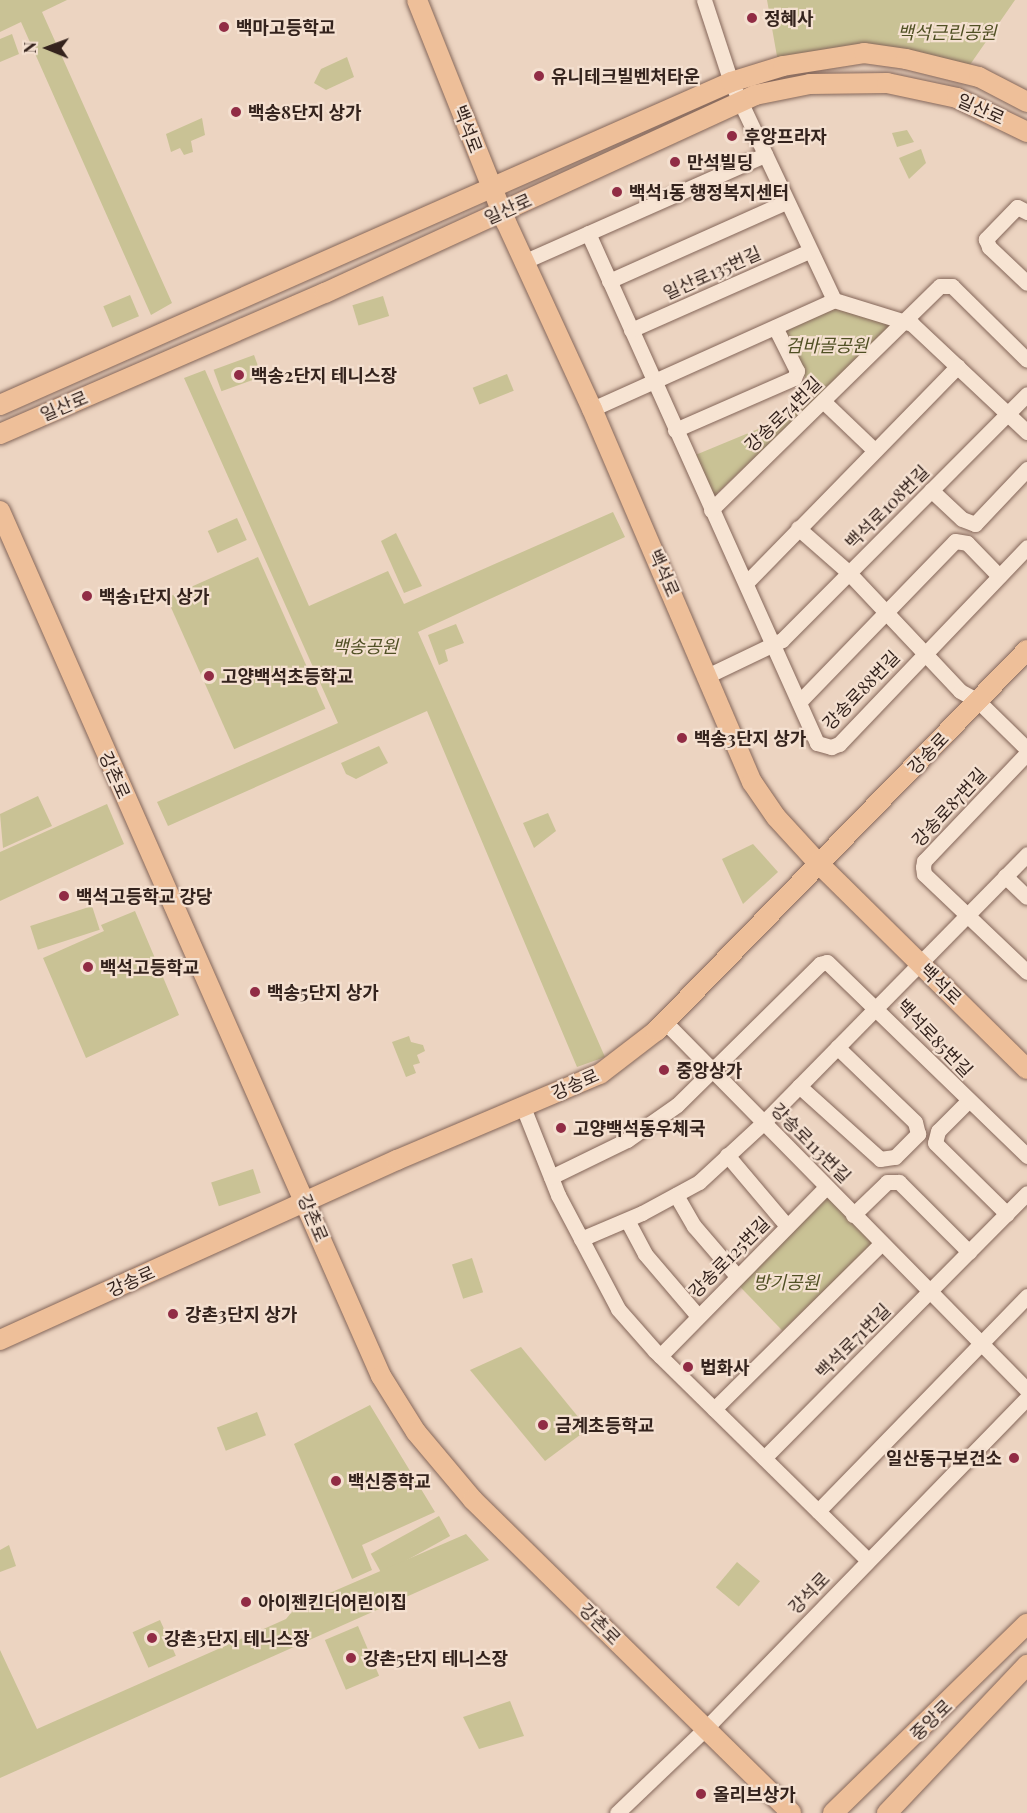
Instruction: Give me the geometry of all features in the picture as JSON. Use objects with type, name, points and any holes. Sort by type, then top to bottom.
[{"type":"main road","name":"백석로","points":[[417,0],[523,262],[592,409],[709,675],[752,782],[776,818],[819,864],[1027,1069]]},
{"type":"main road","name":"일산로","points":[[0,434],[502,212],[783,66],[864,53],[979,77],[1027,102]]},
{"type":"main road","name":"일산로","points":[[0,405],[491,187],[735,91],[810,84],[887,83],[957,98],[1027,132]]},
{"type":"main road","name":"강촌로","points":[[0,511],[224,1024],[306,1201],[381,1376],[416,1432],[473,1500],[791,1813]]},
{"type":"main road","name":"강송로","points":[[0,1340],[306,1201],[600,1074],[665,1022],[1027,650]]},
{"type":"main road","name":"중앙로","points":[[833,1813],[1027,1624]]},
{"type":"main road","name":"중앙로","points":[[887,1813],[1027,1665]]},
{"type":"street","points":[[704,0],[735,91],[834,300]]},
{"type":"street","points":[[523,262],[765,155]]},
{"type":"street","name":"일산로135번길","points":[[609,280],[786,202]]},
{"type":"street","points":[[1026,210],[1017,207],[986,239],[989,247],[1027,283]]},
{"type":"street","points":[[588,233],[772,644],[801,700]]},
{"type":"street","name":"일산로135번길","points":[[631,330],[809,251]]},
{"type":"street","name":"강송로74번길","points":[[711,510],[907,321],[940,286],[952,286],[1027,360]]},
{"type":"street","points":[[592,409],[834,300],[907,321],[1027,432]]},
{"type":"street","name":"강송로74번길","points":[[675,430],[794,378],[797,371],[775,327]]},
{"type":"street","points":[[746,583],[875,447],[958,366]]},
{"type":"street","name":"백석로108번길","points":[[709,675],[782,640],[1027,394]]},
{"type":"street","points":[[823,401],[875,447]]},
{"type":"street","points":[[931,490],[962,519],[975,524],[1027,469]]},
{"type":"street","name":"강송로88번길","points":[[798,528],[848,572],[960,691],[978,700]]},
{"type":"street","name":"강송로88번길","points":[[955,541],[967,543],[1002,573],[839,744],[822,746],[801,700],[955,541]]},
{"type":"street","points":[[1002,573],[1027,548]]},
{"type":"street","name":"강송로87번길","points":[[978,700],[1027,751],[924,861],[924,874],[1027,972]]},
{"type":"street","name":"백석로85번길","points":[[581,1239],[627,1220],[699,1182],[763,1123],[1027,854]]},
{"type":"street","points":[[1005,876],[1027,897]]},
{"type":"street","points":[[551,1177],[627,1140],[656,1120],[711,1071],[820,964],[833,964],[877,1006]]},
{"type":"street","name":"백석로85번길","points":[[877,1006],[966,1099]]},
{"type":"street","name":"강송로113번길","points":[[665,1022],[1027,1390]]},
{"type":"street","points":[[799,1086],[880,1159],[896,1158],[918,1134],[915,1122],[837,1047]]},
{"type":"street","points":[[1007,1214],[935,1143],[938,1131],[966,1099],[1027,1156]]},
{"type":"street","points":[[523,1107],[551,1177],[618,1309],[660,1356],[868,1560]]},
{"type":"street","points":[[727,1155],[787,1226]]},
{"type":"street","points":[[853,1215],[886,1182],[899,1182],[969,1252]]},
{"type":"street","name":"강송로125번길","points":[[660,1356],[826,1187]]},
{"type":"street","name":"백석로71번길","points":[[764,1458],[1027,1193]]},
{"type":"street","points":[[676,1195],[694,1226],[737,1276]]},
{"type":"street","points":[[627,1220],[645,1254],[698,1316]]},
{"type":"street","points":[[714,1409],[882,1243]]},
{"type":"street","points":[[818,1511],[898,1425],[1027,1296]]},
{"type":"street","name":"강석로","points":[[617,1813],[705,1729],[1027,1398]]},
{"type":"green space","points":[[0,0],[67,0],[42,12],[172,303],[151,315],[21,22],[0,32]]},
{"type":"green space","name":"백석근린공원","points":[[767,0],[1015,0],[967,69],[857,51],[778,62]]},
{"type":"green space","points":[[12,34],[19,54],[0,62],[0,39]]},
{"type":"green space","points":[[347,57],[354,77],[326,90],[314,83],[321,69]]},
{"type":"green space","points":[[202,118],[205,135],[191,141],[193,152],[184,155],[180,148],[171,152],[166,134]]},
{"type":"green space","points":[[907,130],[914,142],[897,147],[892,133]]},
{"type":"green space","points":[[921,149],[926,163],[909,179],[899,158]]},
{"type":"green space","points":[[130,295],[139,316],[112,328],[103,306]]},
{"type":"green space","points":[[383,296],[389,316],[359,325],[352,305]]},
{"type":"green space","name":"검바골공원","points":[[835,309],[896,323],[713,497],[693,456],[763,427],[815,398],[783,330]]},
{"type":"green space","name":"백송2단지 테니스장","points":[[254,355],[262,377],[221,391],[214,370]]},
{"type":"green space","name":"백송공원","points":[[205,370],[309,606],[388,571],[404,604],[613,512],[625,537],[418,632],[605,1057],[577,1067],[427,711],[168,826],[157,802],[338,723],[184,378]]},
{"type":"green space","points":[[507,374],[514,391],[479,405],[473,388]]},
{"type":"green space","points":[[237,518],[247,540],[218,553],[208,531]]},
{"type":"green space","points":[[396,533],[422,586],[404,593],[381,541]]},
{"type":"green space","points":[[258,557],[326,709],[234,749],[167,598]]},
{"type":"green space","points":[[456,624],[464,643],[445,650],[448,661],[439,665],[428,635]]},
{"type":"green space","points":[[379,746],[388,763],[356,779],[346,774],[341,763]]},
{"type":"green space","points":[[38,796],[52,826],[3,848],[0,814]]},
{"type":"green space","points":[[107,804],[124,844],[0,901],[0,852]]},
{"type":"green space","points":[[548,813],[556,831],[534,848],[523,823]]},
{"type":"green space","points":[[753,844],[778,872],[743,904],[722,859]]},
{"type":"green space","points":[[92,906],[100,930],[38,950],[30,926]]},
{"type":"green space","points":[[135,911],[179,1015],[86,1058],[43,958],[104,931],[101,925]]},
{"type":"green space","points":[[409,1036],[411,1042],[423,1045],[425,1051],[417,1055],[420,1063],[413,1065],[416,1073],[406,1077],[392,1042]]},
{"type":"green space","points":[[253,1169],[261,1193],[219,1206],[211,1183]]},
{"type":"green space","name":"방기공원","points":[[828,1195],[874,1242],[782,1331],[737,1283]]},
{"type":"green space","points":[[472,1258],[483,1292],[463,1299],[452,1264]]},
{"type":"green space","points":[[521,1347],[588,1429],[545,1461],[470,1370]]},
{"type":"green space","points":[[370,1405],[435,1512],[362,1545],[372,1570],[352,1579],[294,1444]]},
{"type":"green space","points":[[257,1412],[266,1435],[226,1451],[217,1427]]},
{"type":"green space","points":[[439,1516],[450,1536],[382,1574],[371,1554]]},
{"type":"green space","points":[[466,1534],[489,1560],[0,1778],[0,1650],[37,1729],[286,1619],[295,1608]]},
{"type":"green space","points":[[9,1545],[16,1566],[0,1572],[0,1550]]},
{"type":"green space","points":[[737,1562],[760,1581],[739,1607],[716,1587]]},
{"type":"green space","name":"강촌3단지 테니스장","points":[[160,1620],[176,1656],[148,1668],[133,1632]]},
{"type":"green space","name":"강촌5단지 테니스장","points":[[358,1626],[379,1676],[346,1690],[325,1640]]},
{"type":"green space","points":[[510,1701],[524,1736],[479,1749],[463,1717]]},
{"type":"place","name":"정혜사","points":[[752,18]]},
{"type":"place","name":"백마고등학교","points":[[224,27]]},
{"type":"place","name":"유니테크빌벤처타운","points":[[539,76]]},
{"type":"place","name":"백송8단지 상가","points":[[236,112]]},
{"type":"place","name":"후앙프라자","points":[[732,136]]},
{"type":"place","name":"만석빌딩","points":[[675,162]]},
{"type":"place","name":"백석1동 행정복지센터","points":[[617,192]]},
{"type":"place","name":"백송2단지 테니스장","points":[[239,375]]},
{"type":"place","name":"백송1단지 상가","points":[[87,596]]},
{"type":"place","name":"고양백석초등학교","points":[[209,676]]},
{"type":"place","name":"백송3단지 상가","points":[[682,738]]},
{"type":"place","name":"백석고등학교 강당","points":[[64,896]]},
{"type":"place","name":"백석고등학교","points":[[88,967]]},
{"type":"place","name":"백송5단지 상가","points":[[255,992]]},
{"type":"place","name":"중앙상가","points":[[664,1070]]},
{"type":"place","name":"고양백석동우체국","points":[[561,1128]]},
{"type":"place","name":"강촌3단지 상가","points":[[173,1314]]},
{"type":"place","name":"법화사","points":[[688,1367]]},
{"type":"place","name":"금계초등학교","points":[[543,1425]]},
{"type":"place","name":"일산동구보건소","points":[[1014,1458]]},
{"type":"place","name":"백신중학교","points":[[336,1481]]},
{"type":"place","name":"아이젠킨더어린이집","points":[[246,1602]]},
{"type":"place","name":"강촌3단지 테니스장","points":[[152,1638]]},
{"type":"place","name":"강촌5단지 테니스장","points":[[351,1658]]},
{"type":"place","name":"올리브상가","points":[[701,1794]]}]
